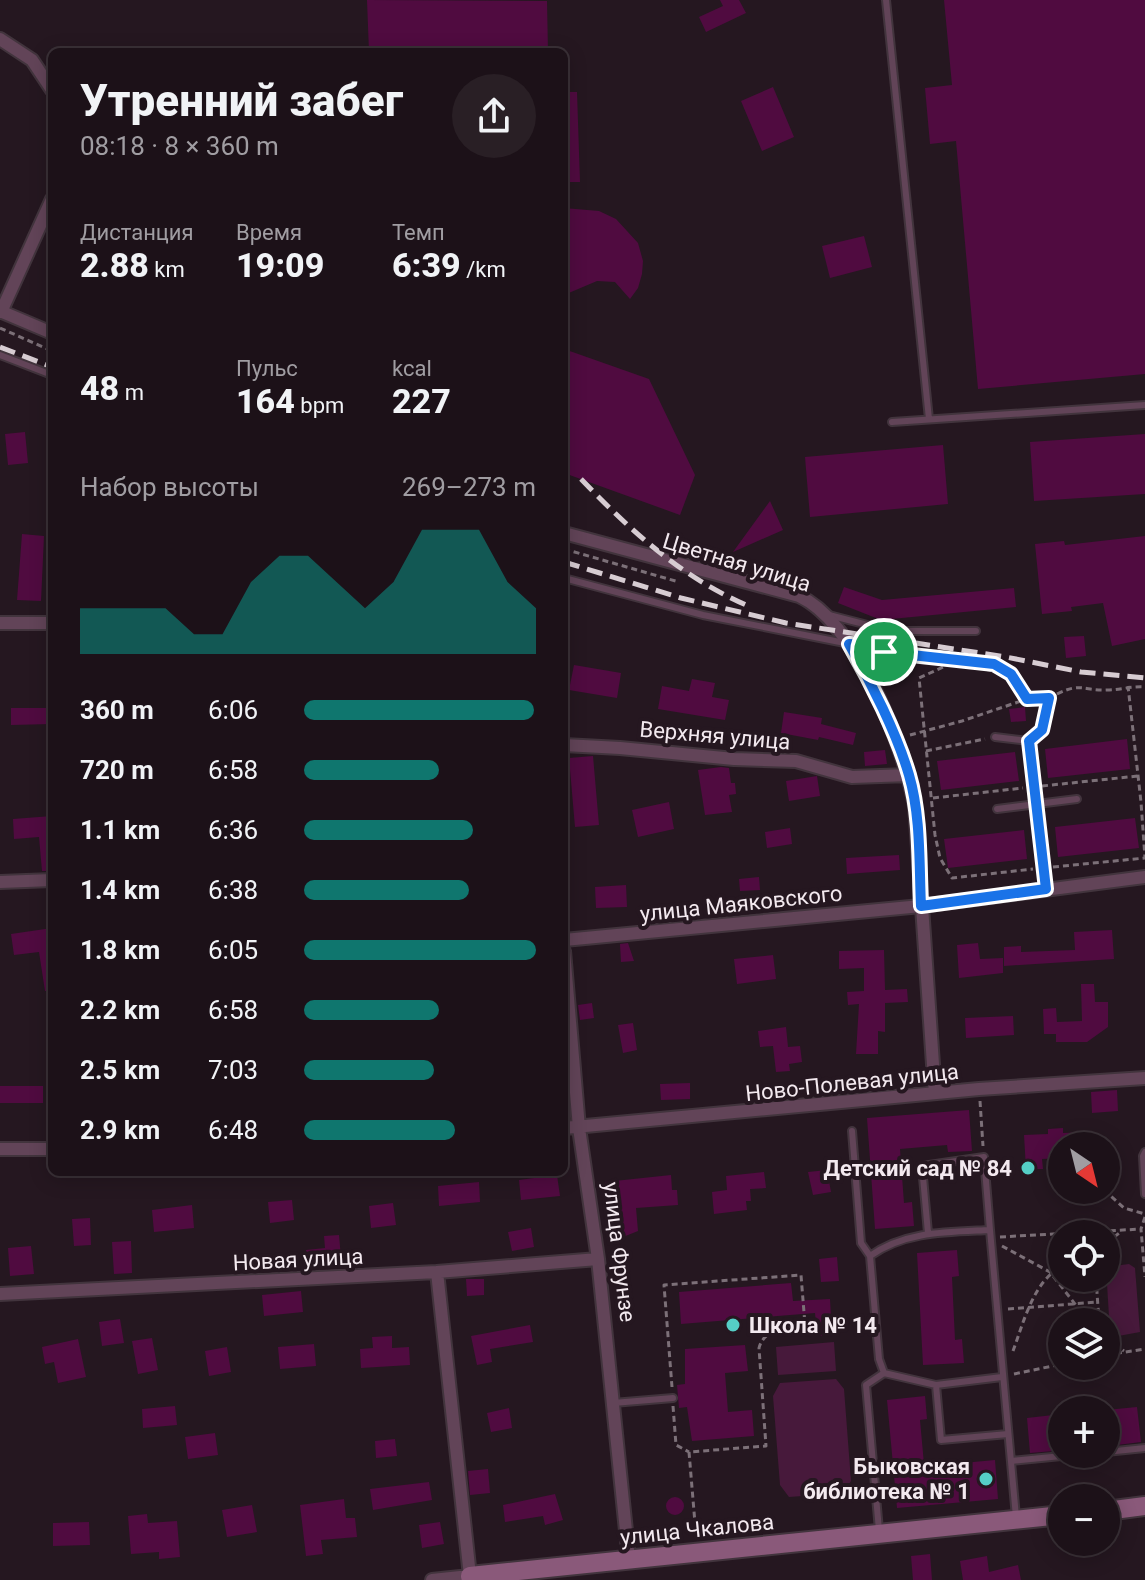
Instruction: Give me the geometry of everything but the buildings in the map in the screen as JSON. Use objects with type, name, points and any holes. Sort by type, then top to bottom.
[{"type":"street","points":[[0,39],[32,60],[48,84]]},
{"type":"street","points":[[48,208],[1,311],[48,331]]},
{"type":"street","name":"Цветная улица","points":[[568,534],[799,596],[824,613],[849,644],[874,688],[909,775],[915,806],[921,906]]},
{"type":"street","points":[[0,623],[48,623]]},
{"type":"street","name":"Верхняя улица","points":[[568,745],[796,761],[852,777],[909,775]]},
{"type":"street","name":"улица Маяковского","points":[[568,940],[921,906],[1145,877]]},
{"type":"street","points":[[0,882],[48,880]]},
{"type":"street","points":[[921,906],[935,1093]]},
{"type":"street","name":"улица Фрунзе","points":[[568,998],[579,1128],[598,1259],[629,1560]]},
{"type":"street","name":"Ново-Полевая улица","points":[[568,1128],[979,1089],[1145,1078]]},
{"type":"street","points":[[0,1149],[48,1149]]},
{"type":"street","name":"Новая улица","points":[[0,1294],[437,1272],[598,1259]]},
{"type":"street","points":[[437,1272],[471,1578]]},
{"type":"street","points":[[1120,1509],[1145,1506]]},
{"type":"street","name":"улица Чкалова","points":[[432,1580],[1048,1517]]},
{"type":"lane","points":[[886,0],[929,419]]},
{"type":"lane","points":[[0,355],[48,373]]},
{"type":"lane","points":[[892,422],[1145,405]]},
{"type":"lane","points":[[568,579],[703,615],[849,644]]},
{"type":"lane","points":[[824,613],[891,631],[976,631]]},
{"type":"lane","points":[[995,737],[1029,741],[1042,730],[1049,698]]},
{"type":"lane","points":[[1029,741],[1046,889]]},
{"type":"lane","points":[[997,809],[1077,799]]},
{"type":"lane","points":[[852,1131],[861,1243],[870,1256],[879,1359],[884,1373]]},
{"type":"lane","points":[[1145,1152],[1145,1194]]},
{"type":"lane","points":[[928,1233],[922,1166],[984,1157],[1016,1520]]},
{"type":"lane","points":[[870,1256],[889,1242],[928,1233],[990,1230]]},
{"type":"lane","points":[[879,1534],[866,1385],[884,1373],[936,1385],[1002,1377]]},
{"type":"lane","points":[[936,1385],[941,1440],[1008,1434]]},
{"type":"lane","points":[[613,1403],[673,1398]]},
{"type":"lane","points":[[1120,1451],[1145,1448]]},
{"type":"lane","points":[[1011,1461],[1048,1457]]},
{"type":"path","points":[[0,328],[48,349]]},
{"type":"path","points":[[568,550],[679,582]]},
{"type":"path","points":[[849,644],[867,645],[884,652],[994,664],[1011,674],[1027,699]]},
{"type":"path","points":[[952,878],[940,858],[935,835],[919,678],[952,663],[1011,674]]},
{"type":"path","points":[[894,739],[924,733],[1027,699],[1049,698],[1073,686],[1106,690],[1145,687]]},
{"type":"path","points":[[1128,686],[1145,858]]},
{"type":"path","points":[[926,751],[995,737]]},
{"type":"path","points":[[979,1089],[984,1157]]},
{"type":"path","points":[[1120,1204],[1145,1216],[1141,1229],[1145,1277]]},
{"type":"path","points":[[989,1238],[1141,1229]]},
{"type":"path","points":[[1120,1233],[1124,1230]]},
{"type":"path","points":[[989,1238],[1048,1271]]},
{"type":"path","points":[[801,1275],[805,1325],[766,1335],[759,1348],[766,1446],[689,1452],[676,1445],[664,1285],[801,1275]]},
{"type":"path","points":[[1002,1377],[1030,1307],[1048,1276]]},
{"type":"path","points":[[1064,1292],[1076,1308]]},
{"type":"path","points":[[1097,1292],[1098,1308]]},
{"type":"path","points":[[996,1310],[1098,1302]]},
{"type":"path","points":[[1120,1348],[1124,1351]]},
{"type":"path","points":[[1120,1352],[1145,1349]]},
{"type":"path","points":[[1002,1377],[1048,1367]]},
{"type":"path","points":[[689,1452],[697,1555]]},
{"type":"shaded area","points":[[1129,1264],[1135,1268],[1140,1332],[1120,1336],[1120,1308],[1108,1308],[1108,1292],[1120,1292],[1120,1265]]},
{"type":"shaded area","points":[[834,1342],[836,1371],[778,1375],[776,1347]]},
{"type":"shaded area","points":[[836,1379],[844,1389],[851,1481],[843,1493],[789,1497],[780,1485],[773,1396],[780,1383]]},
{"type":"railway","points":[[0,347],[48,365]]},
{"type":"railway","points":[[581,479],[658,551],[699,580],[746,605]]},
{"type":"railway","points":[[568,563],[681,598],[786,623],[1006,657],[1081,672],[1145,678]]},
{"type":"place","name":"Детский сад № 84","points":[[1028,1168]]},
{"type":"place","name":"Школа № 14","points":[[733,1325]]},
{"type":"place","name":"Быковская библиотека № 1","points":[[986,1479]]},
{"type":"route","points":[[849,644],[867,645],[884,652],[994,664],[1011,674],[1027,699],[1049,698],[1042,730],[1029,741],[1046,889],[921,906],[915,806],[909,775],[874,688],[849,644]]}]
